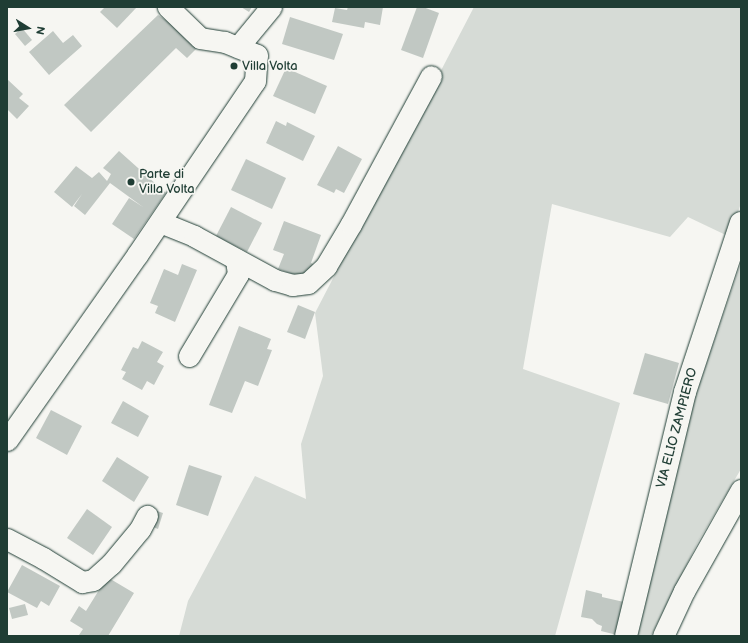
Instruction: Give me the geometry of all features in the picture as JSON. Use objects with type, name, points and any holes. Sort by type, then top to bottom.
[{"type":"street","points":[[7,440],[160,222],[255,81],[257,55],[224,42],[200,38],[168,7]]},
{"type":"street","points":[[238,47],[271,7]]},
{"type":"street","points":[[160,222],[194,236],[275,280],[292,285],[308,283],[326,266],[351,224],[431,76]]},
{"type":"street","name":"VIA ELIO ZAMPIERO","points":[[626,636],[684,392],[741,224]]},
{"type":"street","points":[[189,356],[238,274],[236,258]]},
{"type":"street","points":[[663,636],[684,591],[741,490]]},
{"type":"street","points":[[7,539],[43,558],[82,582],[93,580],[111,564],[140,529],[147,516]]},
{"type":"shaded area","points":[[474,7],[741,7],[741,203],[730,237],[688,217],[670,237],[552,204],[523,369],[620,403],[555,636],[179,636],[188,601],[255,476],[306,499],[301,444],[323,376],[315,313]]},
{"type":"shaded area","points":[[741,262],[741,469],[698,542],[651,636],[632,636],[685,427]]},
{"type":"building","points":[[105,7],[137,7],[117,28],[100,12]]},
{"type":"building","points":[[241,7],[252,7],[249,12]]},
{"type":"building","points":[[348,7],[383,7],[380,25],[365,22],[364,28],[332,22],[335,8],[347,10]]},
{"type":"building","points":[[417,7],[423,7],[439,13],[423,58],[401,50]]},
{"type":"building","points":[[158,15],[201,44],[187,58],[176,48],[91,132],[64,105]]},
{"type":"building","points":[[290,17],[343,34],[334,60],[282,44]]},
{"type":"building","points":[[22,28],[32,40],[25,46],[15,34]]},
{"type":"building","points":[[53,31],[63,43],[73,35],[82,46],[49,75],[29,52]]},
{"type":"building","points":[[286,68],[327,86],[315,114],[273,96]]},
{"type":"building","points":[[7,79],[23,94],[19,98],[29,106],[17,119],[7,109]]},
{"type":"building","points":[[276,121],[286,126],[287,122],[315,136],[303,161],[266,143]]},
{"type":"building","points":[[338,146],[362,159],[344,193],[336,189],[334,193],[317,185]]},
{"type":"building","points":[[119,151],[166,193],[134,239],[112,224],[129,198],[143,207],[110,183],[85,215],[74,206],[82,194],[72,207],[54,192],[76,166],[92,178],[99,172],[107,181],[111,174],[103,168]]},
{"type":"building","points":[[246,159],[286,178],[272,209],[231,190]]},
{"type":"building","points":[[231,207],[262,223],[247,252],[216,236]]},
{"type":"building","points":[[284,221],[321,235],[311,263],[315,265],[309,280],[278,269],[284,254],[273,250]]},
{"type":"building","points":[[182,264],[197,270],[175,322],[155,313],[158,306],[150,303],[164,269],[178,275]]},
{"type":"building","points":[[298,305],[315,312],[305,339],[287,332]]},
{"type":"building","points":[[239,326],[271,339],[267,349],[272,350],[258,386],[245,381],[232,413],[209,405]]},
{"type":"building","points":[[142,341],[163,352],[157,362],[164,366],[154,385],[147,381],[142,390],[122,379],[126,372],[121,370],[133,347],[138,349]]},
{"type":"building","points":[[645,353],[679,363],[668,404],[633,394]]},
{"type":"building","points":[[123,401],[149,416],[138,437],[111,423]]},
{"type":"building","points":[[51,410],[82,426],[67,455],[36,438]]},
{"type":"building","points":[[117,457],[149,477],[134,502],[102,481]]},
{"type":"building","points":[[189,465],[222,476],[208,516],[176,505]]},
{"type":"building","points":[[87,509],[112,527],[93,555],[67,538]]},
{"type":"building","points":[[154,510],[163,513],[158,529],[148,525]]},
{"type":"building","points":[[22,565],[60,586],[49,606],[41,601],[37,608],[7,592]]},
{"type":"building","points":[[107,577],[134,593],[108,636],[81,636],[79,635],[83,629],[70,621],[79,606],[86,611]]},
{"type":"building","points":[[586,590],[602,594],[602,597],[624,602],[617,635],[601,631],[602,626],[597,624],[592,619],[581,617]]},
{"type":"building","points":[[25,604],[28,615],[12,619],[9,608]]},
{"type":"place","name":"Villa Volta","points":[[234,66]]},
{"type":"place","name":"Parte di Villa Volta","points":[[131,182]]}]
